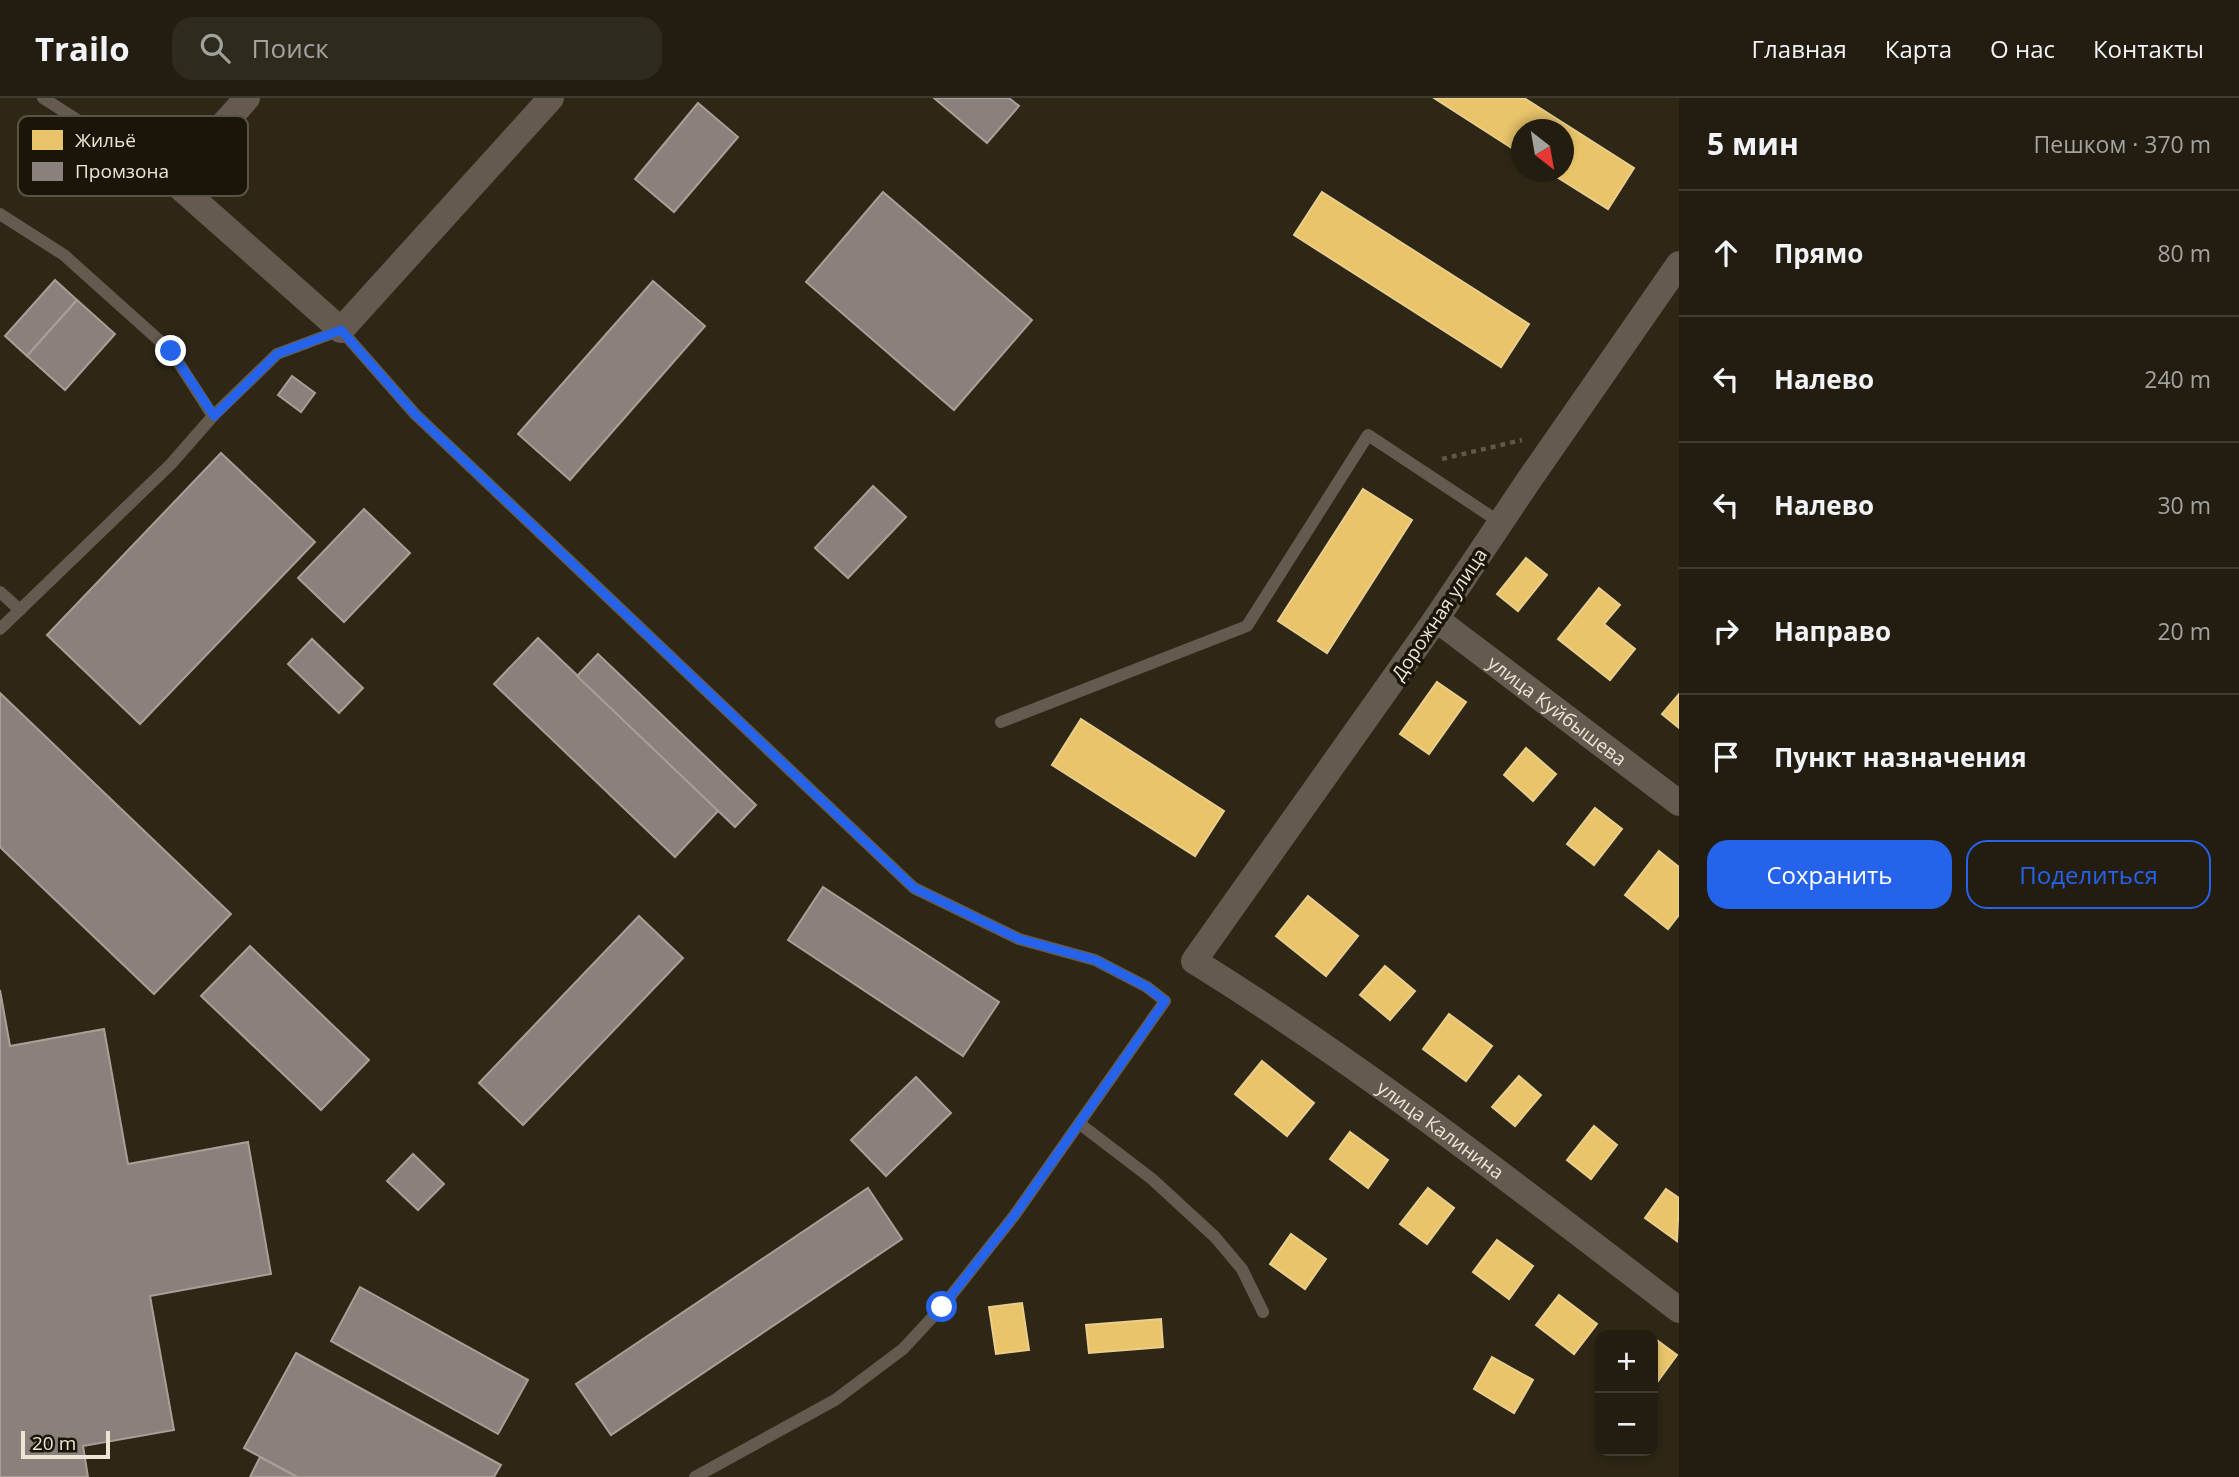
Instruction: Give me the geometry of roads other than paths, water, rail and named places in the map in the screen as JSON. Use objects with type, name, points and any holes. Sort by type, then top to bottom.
[{"type":"street","points":[[231,116],[247,98]]},
{"type":"street","points":[[190,196],[341,330],[551,98]]},
{"type":"street","name":"Дорожная улица","points":[[1194,961],[1436,619],[1679,264]]},
{"type":"street","name":"улица Куйбышева","points":[[1436,619],[1679,803]]},
{"type":"street","name":"улица Калинина","points":[[1194,961],[1240,989],[1468,1149],[1679,1310]]},
{"type":"lane","points":[[43,98],[71,116]]},
{"type":"lane","points":[[0,214],[64,255],[171,351],[214,416]]},
{"type":"lane","points":[[0,629],[171,464],[214,416],[277,354],[341,330],[415,414],[914,888],[1019,939],[1095,960],[1147,987],[1165,1001],[1014,1216],[942,1307],[903,1349],[835,1399],[695,1477]]},
{"type":"lane","points":[[1001,722],[1247,626],[1368,435],[1501,523]]},
{"type":"lane","points":[[0,592],[20,610]]},
{"type":"lane","points":[[1080,1124],[1152,1179],[1215,1237],[1242,1269],[1263,1312]]}]
